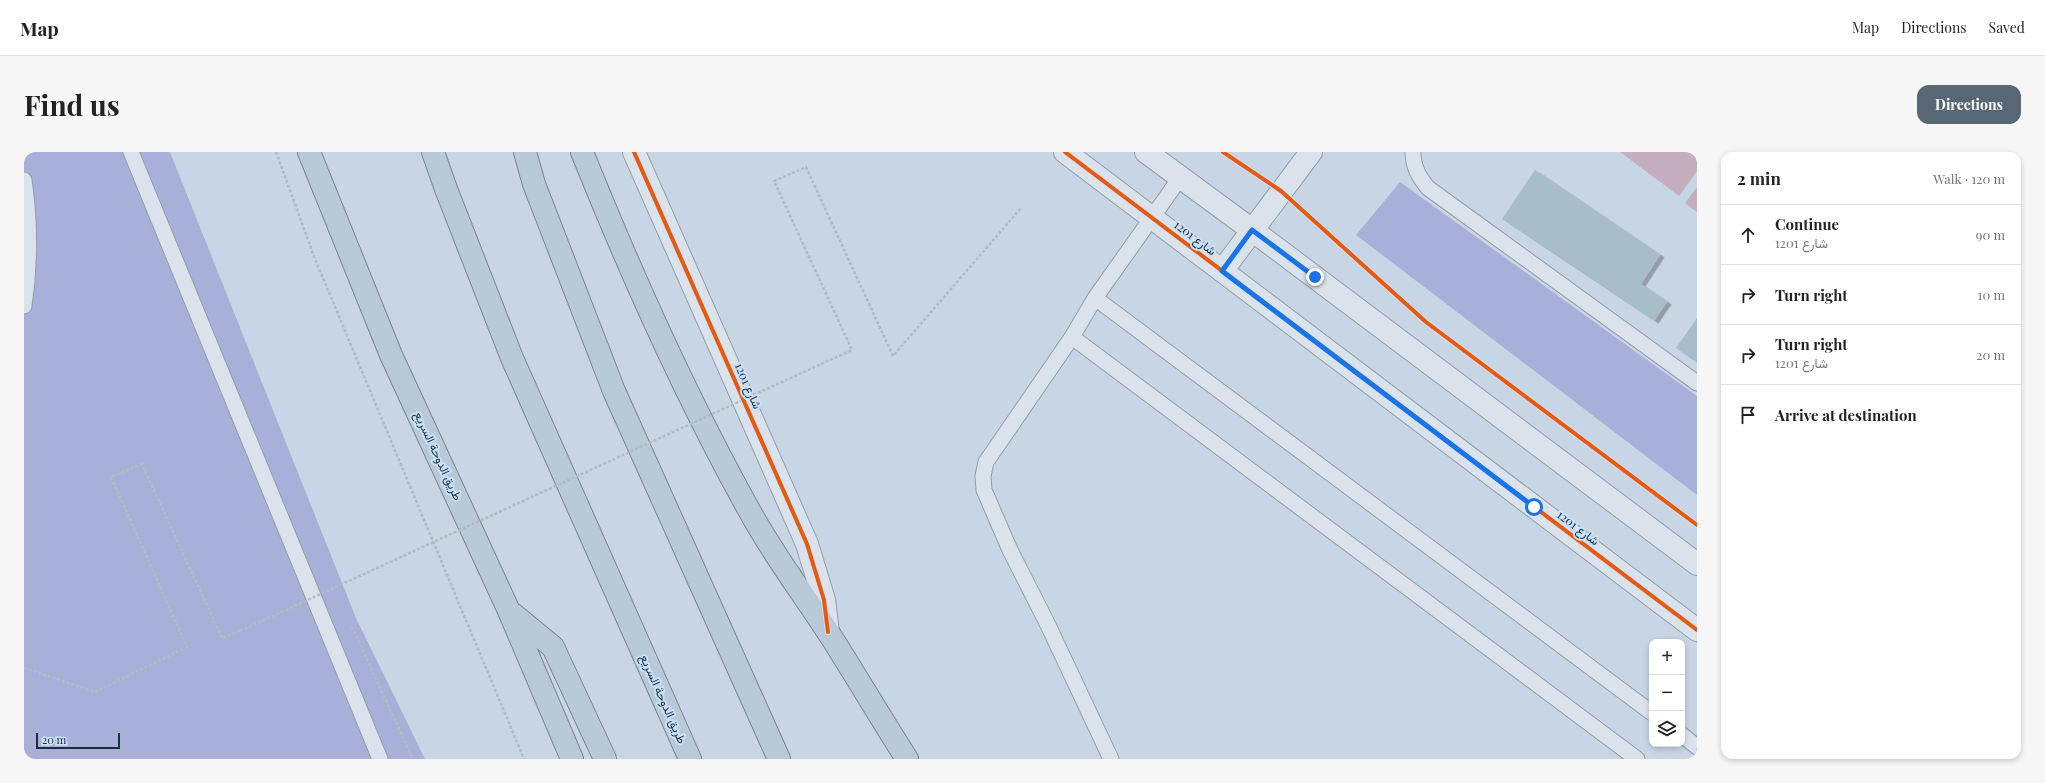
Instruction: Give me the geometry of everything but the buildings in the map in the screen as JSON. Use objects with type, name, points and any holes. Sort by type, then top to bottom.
[{"type":"highway","name":"طريق الدوحة السريع","points":[[309,152],[391,355],[510,611],[572,759]]},
{"type":"highway","name":"طريق الدوحة السريع","points":[[433,152],[512,358],[690,759]]},
{"type":"highway","points":[[524,152],[534,184],[614,391],[779,759]]},
{"type":"highway","points":[[582,152],[614,232],[662,338],[742,497],[789,574],[828,632],[907,759]]},
{"type":"highway","points":[[510,611],[552,647],[605,759]]},
{"type":"street","name":"شارع 1201","points":[[634,152],[807,544],[824,600],[828,632]]},
{"type":"street","name":"شارع 1201","points":[[1065,152],[1697,630]]},
{"type":"street","points":[[1146,152],[1697,564]]},
{"type":"street","points":[[1222,271],[1310,152]]},
{"type":"lane","points":[[131,152],[380,759]]},
{"type":"lane","points":[[1413,152],[1413,159],[1418,175],[1428,188],[1697,383]]},
{"type":"lane","points":[[1111,759],[1048,625],[1010,550],[984,490],[983,476],[986,462],[1072,337],[1095,298],[1180,178]]},
{"type":"lane","points":[[24,180],[27,202],[24,306]]},
{"type":"lane","points":[[1095,298],[1649,711]]},
{"type":"lane","points":[[1072,337],[1637,759]]},
{"type":"lane","points":[[1685,737],[1697,746]]},
{"type":"path","points":[[276,152],[315,259],[524,759]]},
{"type":"path","points":[[24,668],[95,692],[187,647],[111,477],[142,464],[222,638],[852,350],[774,181],[806,167],[893,356],[1020,208]]},
{"type":"shaded area","points":[[24,152],[170,152],[356,618],[425,759],[24,759]]},
{"type":"shaded area","points":[[1620,152],[1697,152],[1697,171],[1679,196]]},
{"type":"shaded area","points":[[1400,182],[1697,396],[1697,495],[1356,235]]},
{"type":"shaded area","points":[[1697,187],[1697,212],[1685,203]]},
{"type":"cycle path","points":[[634,152],[807,544],[824,600],[828,632]]},
{"type":"cycle path","points":[[1065,152],[1697,630]]},
{"type":"cycle path","points":[[1223,152],[1281,191],[1426,322],[1697,525]]},
{"type":"route","points":[[1315,277],[1252,230],[1222,271],[1534,507]]}]
